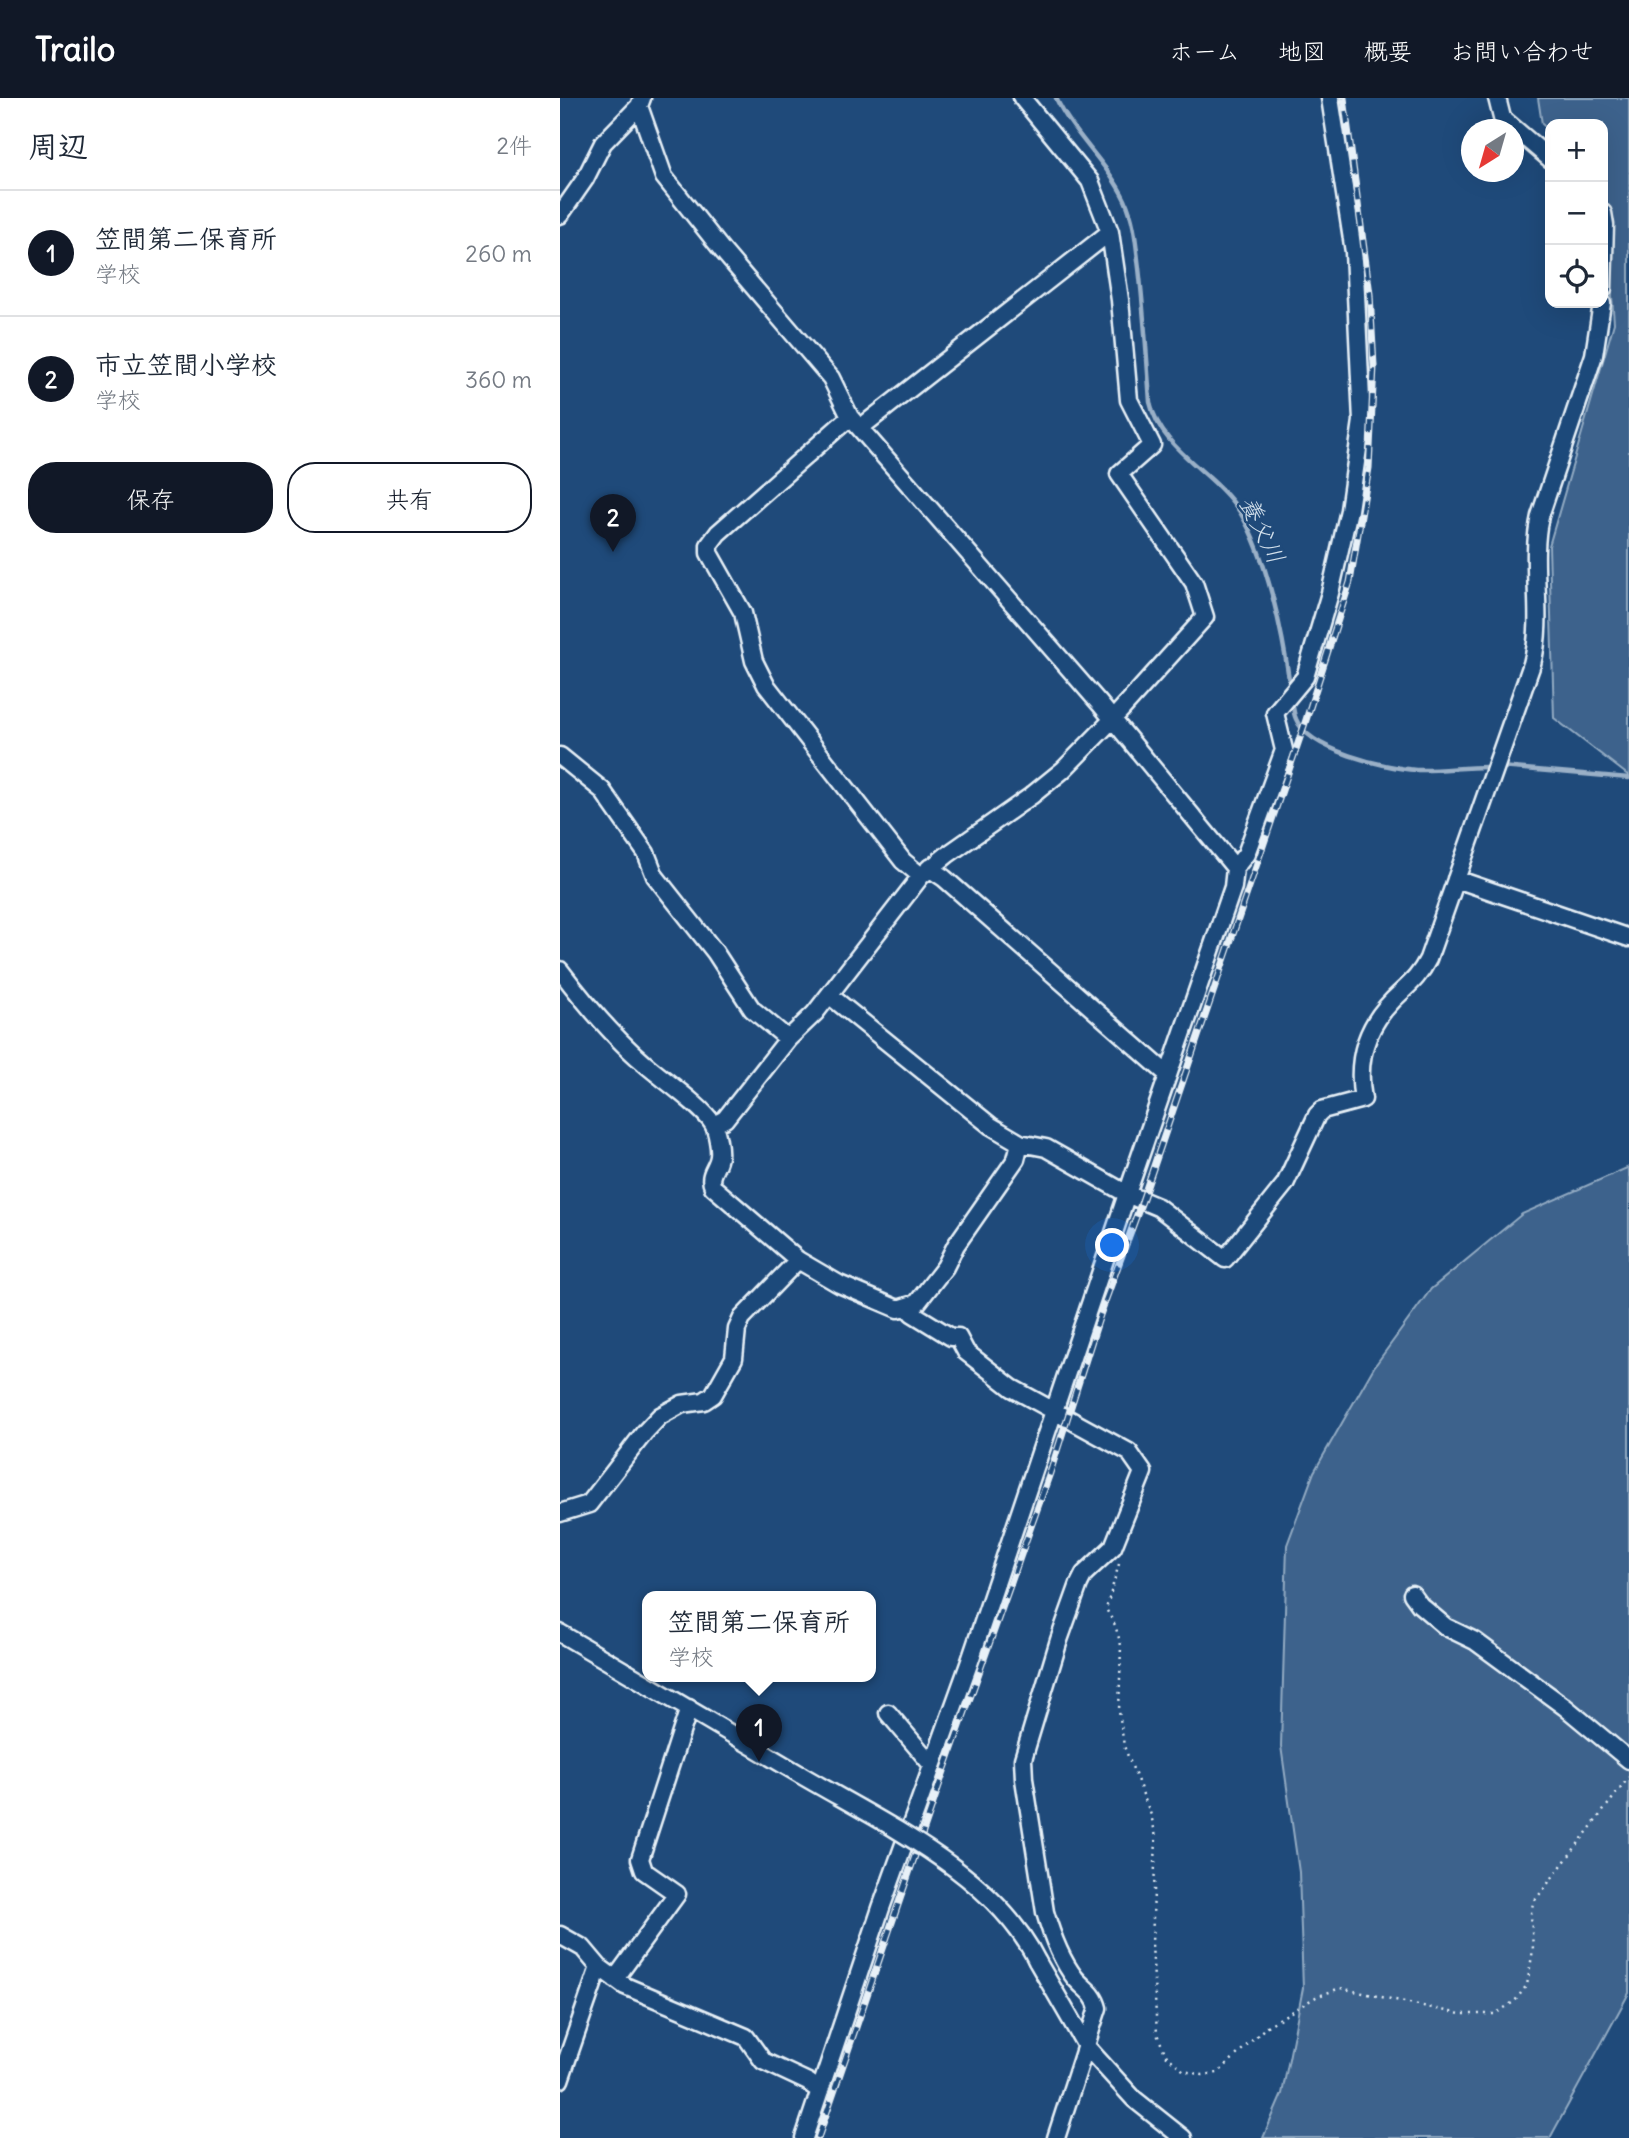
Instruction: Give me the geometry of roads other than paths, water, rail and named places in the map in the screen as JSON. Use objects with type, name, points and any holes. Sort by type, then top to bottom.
[{"type":"street","points":[[714,1125],[725,1119],[788,1039],[815,1013],[925,872],[1063,771],[1205,617],[1194,583],[1119,474],[1153,445],[1129,401],[1120,300],[1110,232],[1090,181],[1023,98]]},
{"type":"street","points":[[804,2138],[1233,887],[1235,868],[1246,854],[1284,750],[1275,713],[1305,677],[1330,593],[1349,510],[1362,421],[1354,253],[1330,98]]},
{"type":"street","points":[[1497,98],[1502,118],[1545,155]]},
{"type":"street","points":[[640,102],[664,177],[831,378],[855,422],[1112,720],[1235,868]]},
{"type":"street","points":[[560,215],[585,179],[603,143],[640,102]]},
{"type":"street","points":[[1110,232],[855,422],[719,533],[709,545],[709,553],[743,613],[754,661],[766,685],[903,861],[944,878],[1167,1074]]},
{"type":"street","points":[[829,995],[991,1126],[1020,1143],[1046,1148],[1127,1194],[1158,1207],[1225,1259],[1285,1184],[1317,1115],[1322,1110],[1363,1099],[1359,1080],[1360,1065],[1368,1034],[1386,1007],[1420,976],[1428,959],[1537,647],[1535,548],[1540,516],[1594,355],[1601,308]]},
{"type":"street","points":[[560,756],[602,790],[646,853],[655,876],[715,952],[752,1009],[788,1039]]},
{"type":"street","points":[[1456,878],[1629,939]]},
{"type":"street","points":[[560,970],[591,1010],[642,1062],[691,1102],[714,1125],[719,1156],[710,1181],[713,1187],[798,1260],[839,1284],[898,1309],[917,1303],[945,1267],[956,1245],[1016,1159],[1020,1143]]},
{"type":"street","points":[[560,1513],[589,1504],[660,1416],[682,1404],[704,1401],[713,1395],[734,1358],[737,1329],[742,1318],[798,1260]]},
{"type":"street","points":[[909,1307],[912,1313],[950,1337],[958,1337],[966,1352],[1012,1388],[1129,1452],[1143,1472],[1113,1547],[1084,1574],[1079,1584],[1023,1759],[1049,1928],[1075,1978],[1091,1993],[1098,2008],[1056,2138]]},
{"type":"street","points":[[1412,1594],[1420,1605],[1446,1627],[1486,1649],[1565,1707],[1629,1760]]},
{"type":"street","points":[[560,1633],[642,1681]]},
{"type":"street","points":[[644,1682],[935,1854],[970,1880],[1015,1927],[1030,1947],[1086,2046],[1134,2099],[1183,2138]]},
{"type":"street","points":[[615,1979],[677,1894],[644,1871],[640,1859],[689,1708]]},
{"type":"street","points":[[888,1713],[932,1765]]},
{"type":"street","points":[[560,1935],[583,1948],[599,1967],[625,1986],[746,2037],[763,2061],[808,2082],[820,2091]]},
{"type":"street","points":[[560,2080],[599,1967]]},
{"type":"waterway","name":"養父川","points":[[1056,98],[1071,124],[1109,173],[1125,200],[1135,234],[1150,402],[1165,434],[1176,448],[1217,484],[1240,512],[1250,530],[1272,596],[1290,686]]},
{"type":"waterway","name":"養父川","points":[[1292,698],[1295,717],[1303,730],[1316,740],[1349,755],[1386,766],[1416,770],[1492,767]]},
{"type":"waterway","name":"養父川","points":[[1501,767],[1629,778]]},
{"type":"railway","points":[[818,2138],[1050,1473],[1100,1315],[1142,1201],[1306,720],[1350,582],[1369,468],[1374,366],[1370,294],[1344,98]]},
{"type":"place","name":"市立笠間小学校","points":[[613,552]]},
{"type":"place","name":"笠間第二保育所","points":[[759,1762]]}]
